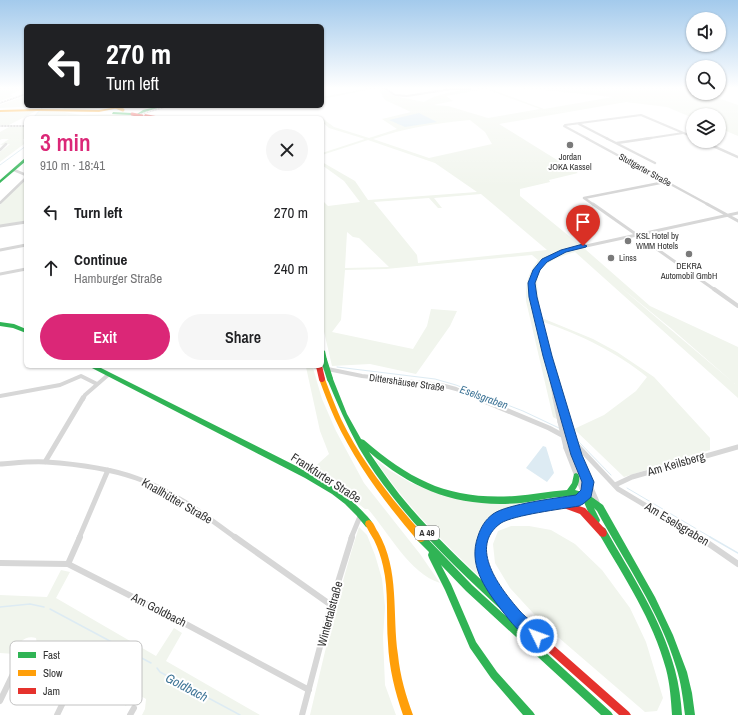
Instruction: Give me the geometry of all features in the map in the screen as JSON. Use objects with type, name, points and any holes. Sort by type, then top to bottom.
[{"type":"main road","points":[[0,182],[24,161]]},
{"type":"main road","points":[[1,324],[24,329]]},
{"type":"main road","name":"A 49","points":[[324,360],[348,424],[386,484],[413,518],[463,569],[626,715]]},
{"type":"main road","name":"Frankfurter Straße","points":[[96,368],[273,458],[351,505],[361,514],[380,543],[389,572],[392,596],[394,662],[408,715]]},
{"type":"main road","name":"A 49","points":[[319,368],[342,428],[366,469],[398,513],[428,548],[492,610],[608,715]]},
{"type":"main road","points":[[355,435],[382,462],[400,474],[424,486],[444,493],[466,497],[501,500],[537,498],[575,493],[585,496],[600,508],[660,613],[672,639],[686,682],[690,715]]},
{"type":"main road","points":[[568,494],[575,484],[576,476]]},
{"type":"main road","points":[[588,482],[585,496],[603,533],[650,614],[661,638],[673,677],[677,715]]},
{"type":"main road","points":[[515,617],[493,588],[486,575],[481,557],[483,537],[490,524],[503,516],[579,500],[585,496]]},
{"type":"main road","points":[[556,505],[572,506],[582,510],[603,533]]},
{"type":"main road","points":[[428,548],[448,588],[473,645],[494,675],[530,715]]},
{"type":"street","points":[[579,124],[604,120]]},
{"type":"street","points":[[654,120],[686,134]]},
{"type":"street","name":"Stuttgarter Straße","points":[[655,163],[579,124],[564,126],[738,221]]},
{"type":"street","points":[[616,143],[683,133]]},
{"type":"street","points":[[0,150],[6,144]]},
{"type":"street","points":[[718,148],[738,157]]},
{"type":"street","points":[[14,170],[24,175]]},
{"type":"street","points":[[0,203],[24,178]]},
{"type":"street","points":[[665,182],[584,198],[738,306]]},
{"type":"street","points":[[600,508],[577,455],[548,356],[532,292],[532,279],[539,266],[549,257],[563,251],[738,212]]},
{"type":"street","points":[[0,226],[24,222]]},
{"type":"street","points":[[0,250],[24,245]]},
{"type":"street","points":[[0,274],[24,269]]},
{"type":"street","points":[[548,356],[566,448],[585,496]]},
{"type":"street","name":"Dittershäuser Straße","points":[[324,368],[362,376],[441,385],[456,389],[549,428],[573,441],[615,485]]},
{"type":"street","points":[[45,462],[85,396],[108,375]]},
{"type":"street","points":[[0,396],[60,385],[81,376],[97,384]]},
{"type":"street","name":"Am Keilsberg","points":[[615,485],[632,477],[738,447]]},
{"type":"street","name":"Knallhütter Straße","points":[[0,464],[45,462],[108,470],[137,478],[159,488],[201,513],[331,605]]},
{"type":"street","points":[[68,564],[108,470]]},
{"type":"street","name":"Am Eselsgraben","points":[[615,485],[623,492],[709,543],[738,564]]},
{"type":"street","name":"Wintertalstraße","points":[[302,715],[331,605],[351,538],[361,514]]},
{"type":"street","name":"Am Goldbach","points":[[0,563],[68,564],[182,622],[309,690]]},
{"type":"street","points":[[0,701],[10,680]]},
{"type":"street","points":[[57,715],[62,705]]},
{"type":"shaded area","points":[[0,120],[18,120],[9,125],[0,125]]},
{"type":"shaded area","points":[[324,120],[334,127],[369,138],[397,129],[384,120],[467,120],[421,126],[373,139],[429,158],[492,144],[485,132],[470,120],[520,120],[499,124],[578,173],[549,180],[550,182],[520,189],[520,196],[585,249],[650,306],[738,347],[738,398],[575,252],[549,262],[542,268],[537,283],[542,318],[593,339],[617,352],[654,377],[710,438],[710,450],[624,477],[574,429],[553,417],[526,301],[528,279],[531,270],[538,260],[532,255],[386,269],[345,270],[341,320],[332,332],[413,349],[427,326],[431,309],[457,311],[450,326],[416,374],[370,364],[332,366],[324,332],[324,202],[328,206],[360,202],[344,181],[324,166],[324,163],[355,181],[368,200],[477,192],[435,163],[368,140],[324,154],[324,152],[365,139],[329,128],[324,124]],"holes":[[[481,194],[547,250],[418,263],[417,255],[374,202],[429,198],[438,208],[442,208],[434,198]],[[347,232],[353,237],[359,238],[389,267],[345,268]],[[618,285],[673,330],[735,384]],[[543,322],[598,345],[624,360],[647,377],[636,391],[604,415],[574,429]]]},
{"type":"shaded area","points":[[390,120],[434,120],[437,122],[405,127]]},
{"type":"shaded area","points":[[726,120],[738,120],[738,136],[726,131]]},
{"type":"shaded area","points":[[24,126],[24,144],[0,162],[0,152],[10,144],[0,145],[9,139],[0,140],[0,132],[9,127]]},
{"type":"shaded area","points":[[24,180],[24,221],[0,226],[0,205]]},
{"type":"shaded area","points":[[306,368],[313,368],[322,399],[336,431],[364,483],[420,554],[440,583],[429,578],[409,562],[368,509],[365,509],[344,493],[309,472],[329,454],[320,431]]},
{"type":"shaded area","points":[[543,446],[546,447],[554,473],[547,482],[526,468]]},
{"type":"shaded area","points":[[375,459],[389,470],[411,483],[443,495],[553,499],[554,501],[525,505],[511,509],[498,514],[487,521],[480,531],[476,544],[477,561],[485,582],[412,508]]},
{"type":"shaded area","points":[[511,526],[529,526],[551,530],[575,544],[602,570],[630,608],[646,642],[663,698],[657,711],[645,712],[544,625],[510,588],[495,563],[493,544],[498,531]]},
{"type":"shaded area","points":[[359,527],[367,535],[382,579],[385,607],[383,637],[385,685],[396,715],[310,715],[339,597]]},
{"type":"shaded area","points":[[61,570],[70,572],[56,598],[130,641],[36,641],[36,638],[32,637],[22,641],[10,641],[10,654],[0,653],[0,595],[47,597]]},
{"type":"shaded area","points":[[174,628],[182,633],[166,661],[260,715],[142,715],[145,709],[146,699],[143,697],[142,648],[156,656]]},
{"type":"waterway","points":[[0,165],[24,147]]},
{"type":"waterway","name":"Eselsgraben","points":[[337,367],[435,379],[456,385],[523,411],[559,428]]},
{"type":"waterway","name":"Eselsgraben","points":[[575,438],[611,475]]},
{"type":"waterway","name":"Eselsgraben","points":[[627,488],[712,538]]},
{"type":"waterway","name":"Eselsgraben","points":[[710,537],[738,553]]},
{"type":"waterway","name":"Goldbach","points":[[0,607],[30,604],[44,607]]},
{"type":"waterway","name":"Goldbach","points":[[50,609],[110,641]]},
{"type":"waterway","name":"Goldbach","points":[[142,658],[151,663]]},
{"type":"waterway","name":"Goldbach","points":[[157,668],[160,672],[240,715]]},
{"type":"railway","points":[[0,126],[24,126]]},
{"type":"traffic: fast","points":[[0,182],[24,161]]},
{"type":"traffic: fast","points":[[0,324],[14,326],[24,330]]},
{"type":"traffic: fast","points":[[324,360],[330,379]]},
{"type":"traffic: fast","points":[[96,368],[307,475],[335,492],[359,512],[369,524]]},
{"type":"traffic: fast","points":[[330,379],[344,414],[362,447],[383,479],[432,537],[458,564],[514,616]]},
{"type":"traffic: fast","points":[[362,442],[383,460],[417,482],[430,488],[456,496],[475,499],[504,500],[572,493],[586,497],[600,508]]},
{"type":"traffic: fast","points":[[568,494],[575,484],[576,476]]},
{"type":"traffic: fast","points":[[504,602],[486,577],[481,560],[482,542],[489,527],[503,516],[579,500],[586,493],[588,482]]},
{"type":"traffic: fast","points":[[586,498],[596,520]]},
{"type":"traffic: fast","points":[[600,508],[652,600],[670,638],[683,672],[690,715]]},
{"type":"traffic: fast","points":[[602,531],[648,612],[663,646],[672,677],[677,715]]},
{"type":"traffic: fast","points":[[421,538],[469,588],[608,715]]},
{"type":"traffic: fast","points":[[432,555],[448,587],[473,645],[494,675],[530,715]]},
{"type":"traffic: slow","points":[[322,379],[338,419],[355,451],[386,497],[421,538]]},
{"type":"traffic: slow","points":[[369,524],[383,553],[387,567],[390,582],[394,662],[397,680],[408,715]]},
{"type":"traffic: jam","points":[[319,368],[322,379]]},
{"type":"traffic: jam","points":[[564,505],[582,511],[603,533]]},
{"type":"traffic: jam","points":[[514,616],[626,715]]},
{"type":"place","name":"Jordan JOKA Kassel","points":[[570,145]]},
{"type":"place","name":"KSL Hotel by WMM Hotels","points":[[628,241]]},
{"type":"place","name":"DEKRA Automobil GmbH","points":[[689,254]]},
{"type":"place","name":"Linss","points":[[611,258]]},
{"type":"route","points":[[537,636],[515,617],[493,588],[483,569],[480,552],[483,537],[487,528],[498,518],[518,511],[579,500],[585,496],[588,482],[577,455],[548,356],[533,297],[532,283],[536,270],[549,257],[563,251],[583,246]]}]
